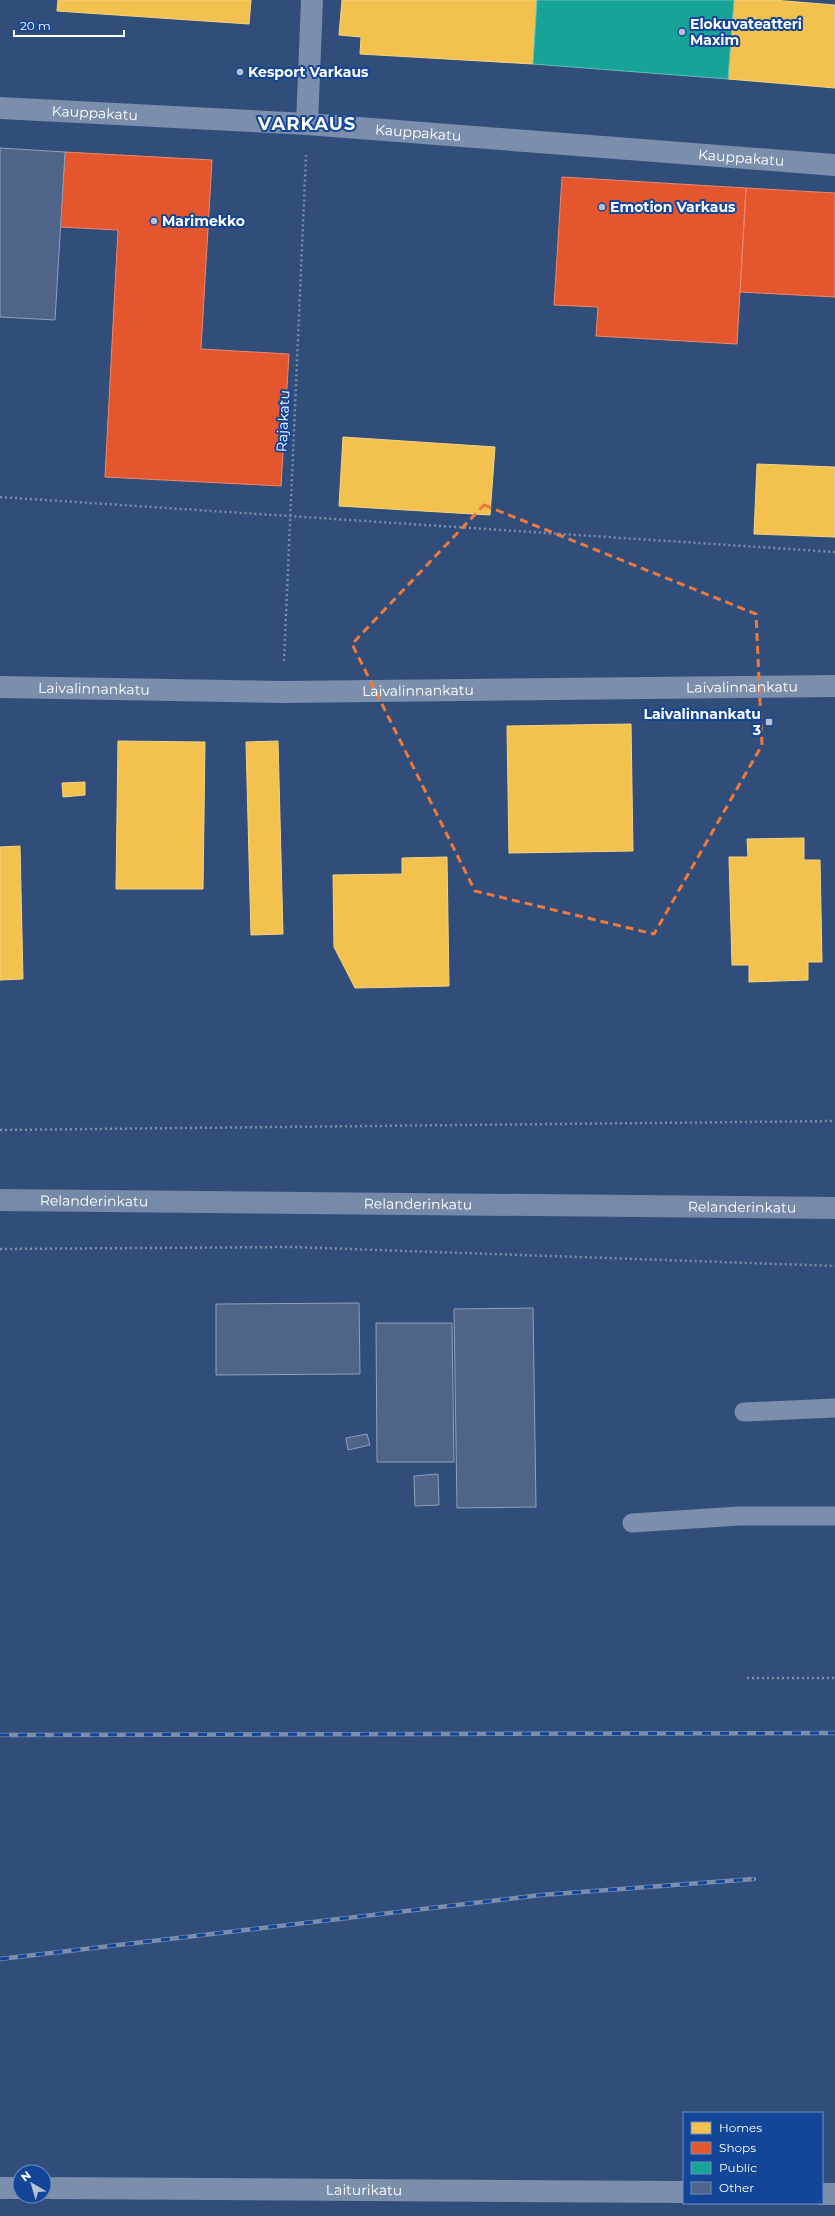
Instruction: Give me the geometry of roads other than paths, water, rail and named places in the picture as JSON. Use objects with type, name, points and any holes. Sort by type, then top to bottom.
[{"type":"main road","name":"Relanderinkatu","points":[[0,1200],[835,1208]]},
{"type":"street","points":[[307,124],[312,0]]},
{"type":"street","name":"Kauppakatu","points":[[0,108],[307,124],[835,165]]},
{"type":"street","name":"Laivalinnankatu","points":[[0,687],[282,692],[835,686]]},
{"type":"street","points":[[0,2188],[12,2188]]},
{"type":"street","name":"Laiturikatu","points":[[52,2188],[683,2192]]},
{"type":"street","points":[[823,2194],[835,2194]]},
{"type":"lane","points":[[744,1412],[835,1408]]},
{"type":"lane","points":[[632,1523],[739,1516],[835,1516]]},
{"type":"railway","points":[[0,1735],[835,1733]]},
{"type":"railway","points":[[0,1959],[541,1895],[754,1879]]},
{"type":"place","name":"Elokuvateatteri Maxim","points":[[682,32]]},
{"type":"place","name":"Kesport Varkaus","points":[[240,72]]},
{"type":"place","name":"Emotion Varkaus","points":[[602,207]]},
{"type":"place","name":"Marimekko","points":[[154,221]]},
{"type":"place","name":"Laivalinnankatu 3","points":[[769,722]]},
{"type":"district","name":"VARKAUS","points":[[307,124]]}]
